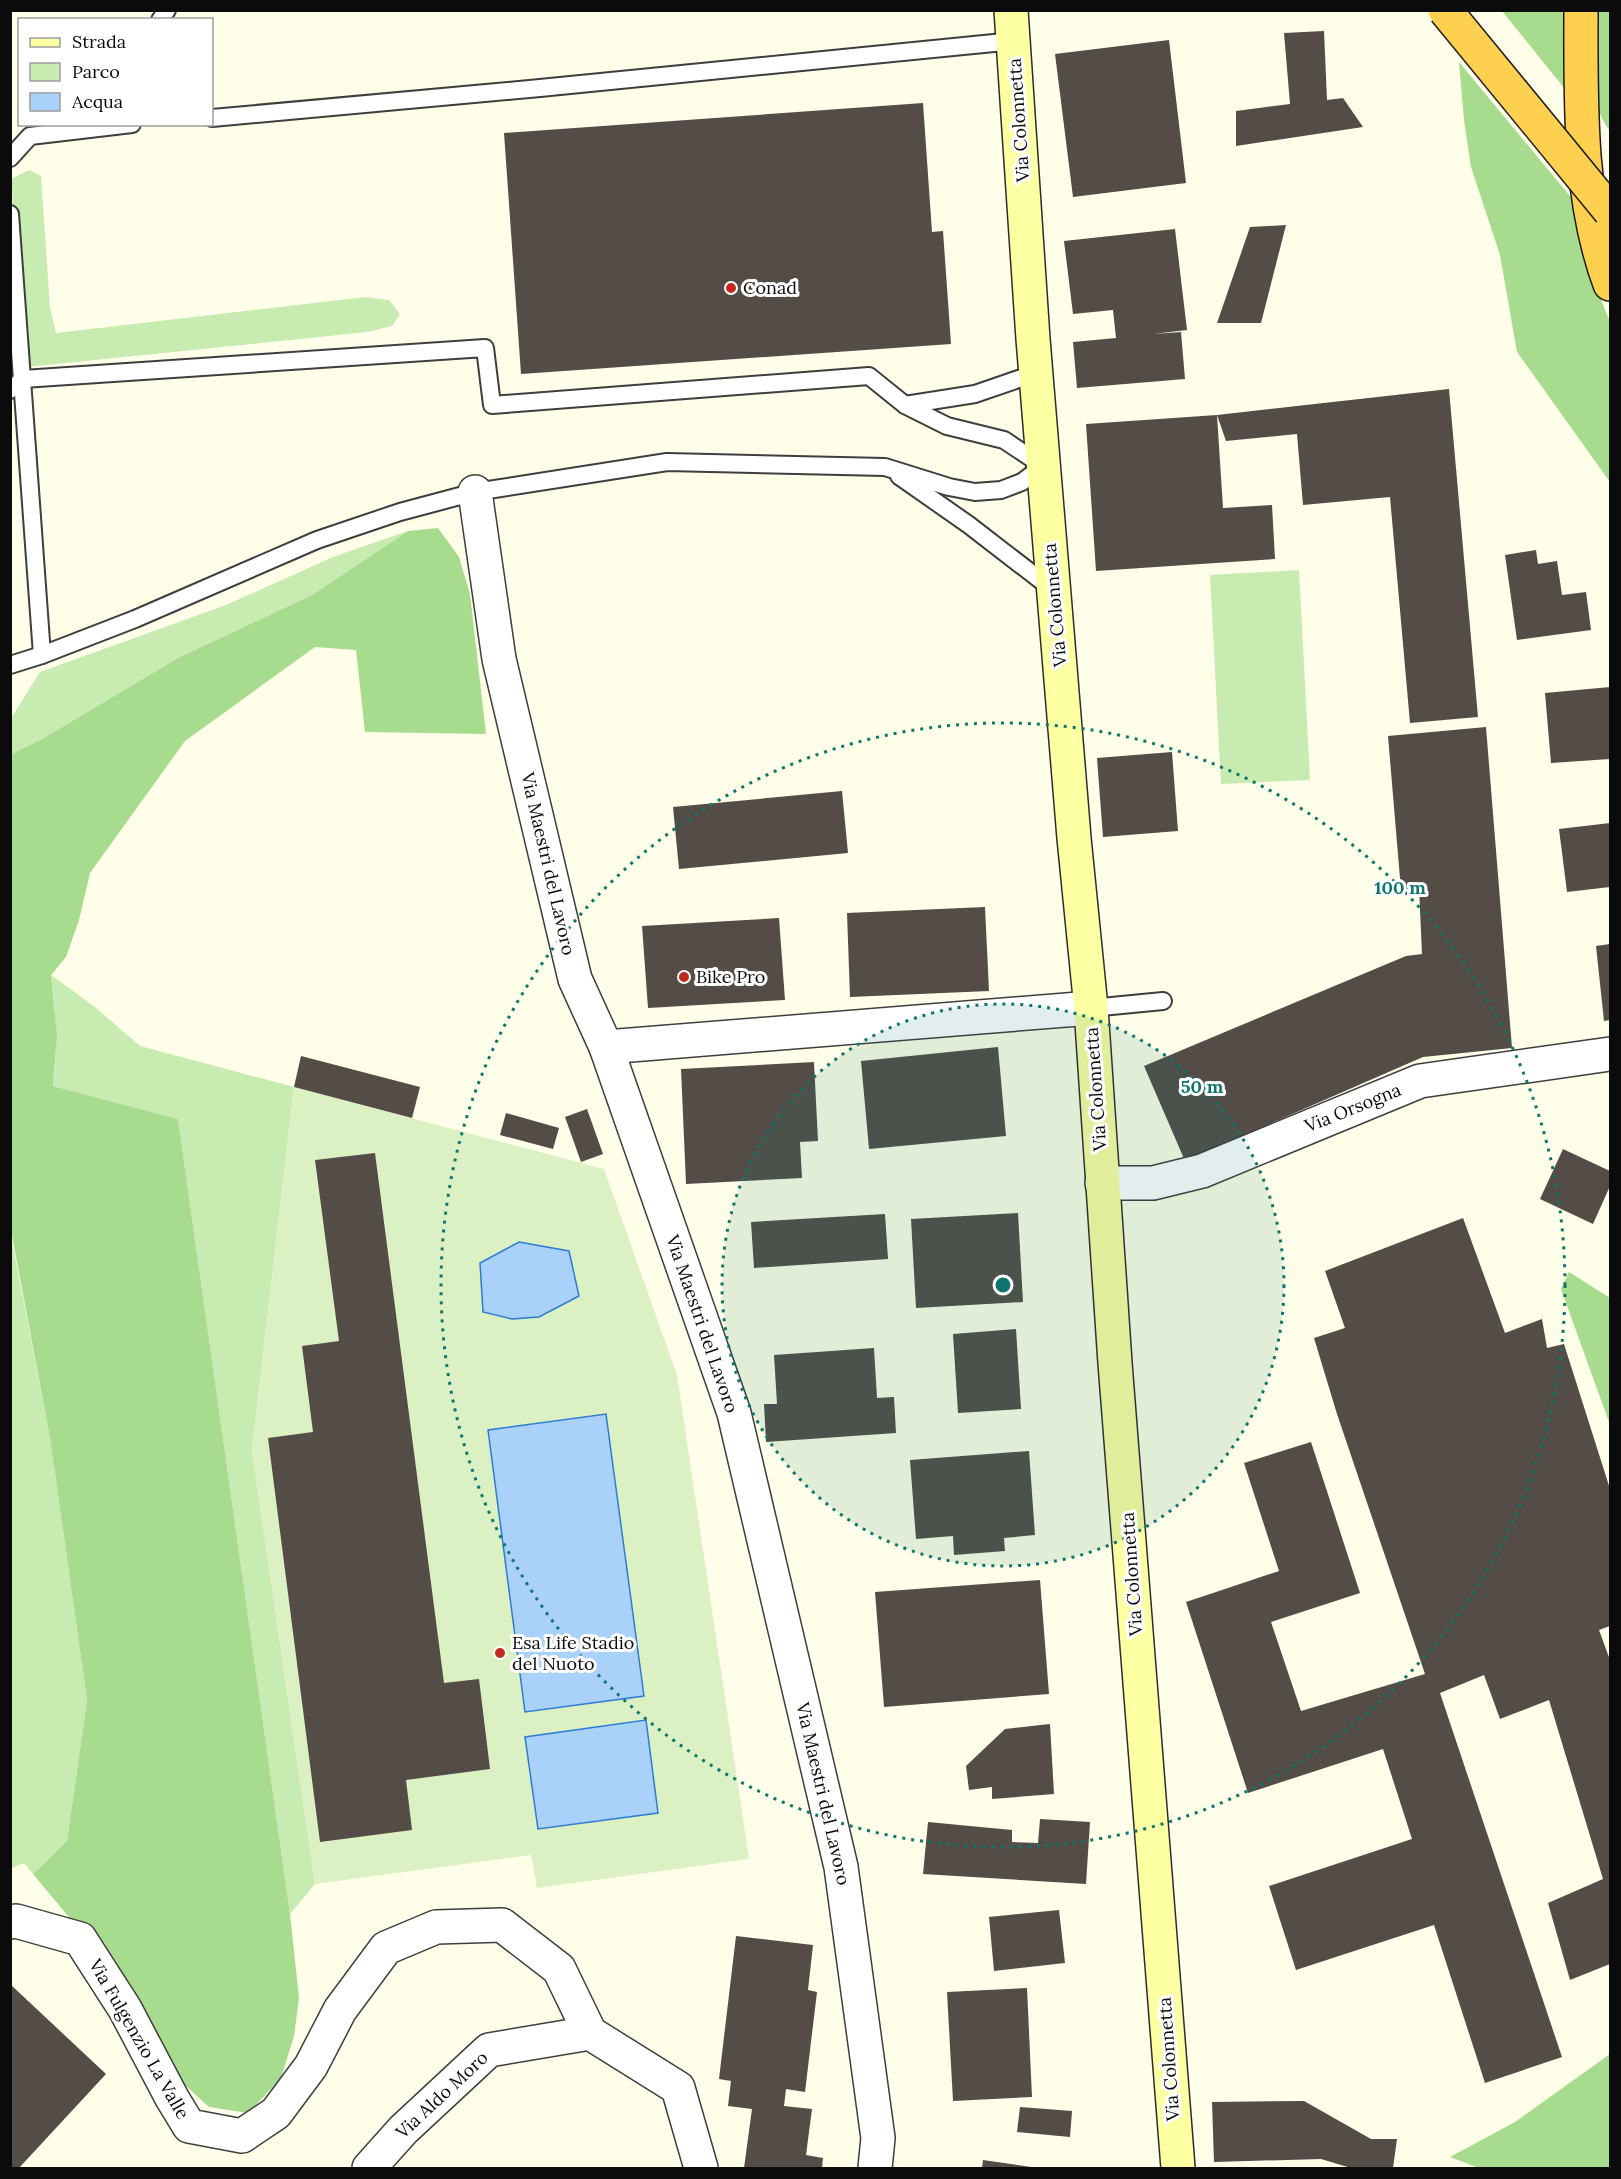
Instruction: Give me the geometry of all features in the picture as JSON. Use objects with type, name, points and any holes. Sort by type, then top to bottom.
[{"type":"highway","points":[[1445,10],[1611,211]]},
{"type":"highway","points":[[1581,10],[1581,83],[1589,200],[1604,268],[1611,284]]},
{"type":"main road","name":"Via Colonnetta","points":[[1012,26],[1036,373],[1090,1008],[1178,2169]]},
{"type":"street","name":"Via Maestri del Lavoro","points":[[475,492],[499,659],[575,979],[606,1047],[734,1413],[841,1867],[878,2138],[875,2169]]},
{"type":"street","points":[[606,1047],[1090,1008]]},
{"type":"street","name":"Via Orsogna","points":[[1102,1183],[1153,1183],[1202,1171],[1420,1081],[1611,1054]]},
{"type":"street","name":"Via Fulgenzio La Valle","points":[[10,1922],[16,1921],[81,1938],[125,2009],[189,2126],[242,2136],[276,2113],[311,2066],[340,2010],[386,1948],[436,1928],[502,1925],[559,1969],[590,2033]]},
{"type":"street","points":[[590,2033],[678,2088],[701,2169]]},
{"type":"street","name":"Via Aldo Moro","points":[[369,2169],[403,2130],[489,2050],[590,2033]]},
{"type":"lane","points":[[213,118],[540,88],[1012,26]]},
{"type":"lane","points":[[10,158],[30,136],[117,126]]},
{"type":"lane","points":[[10,214],[17,385],[42,655]]},
{"type":"lane","points":[[10,665],[135,619],[317,540],[400,512],[475,492],[667,462],[885,467],[949,487],[975,492],[1001,490],[1022,482],[1044,466],[1005,440],[946,426],[904,405],[868,376],[492,405],[485,348],[17,385]]},
{"type":"lane","points":[[904,405],[975,394],[1036,373]]},
{"type":"lane","points":[[885,467],[969,525],[1053,590]]},
{"type":"lane","points":[[1090,1008],[1163,1000]]},
{"type":"green space","points":[[1502,11],[1572,11],[1573,99]]},
{"type":"green space","points":[[1591,11],[1610,11],[1610,131],[1596,104],[1593,89],[1590,57]]},
{"type":"green space","points":[[1459,62],[1574,201],[1594,282],[1610,322],[1610,482],[1517,352],[1500,255],[1471,167]]},
{"type":"green space","points":[[29,170],[41,176],[50,308],[56,333],[365,297],[389,300],[400,314],[392,326],[367,332],[27,367],[11,179]]},
{"type":"green space","points":[[438,528],[459,557],[470,594],[486,734],[365,732],[356,650],[315,647],[185,741],[90,873],[79,920],[66,957],[51,975],[57,1035],[53,1086],[178,1119],[290,1914],[299,1998],[294,2036],[281,2078],[248,2113],[209,2107],[166,2068],[123,1982],[33,1874],[67,1841],[87,1700],[50,1438],[11,1230],[10,755],[42,739],[178,658],[312,595],[408,531]]},
{"type":"green space","points":[[408,531],[312,595],[178,658],[11,755],[10,720],[40,672],[226,605],[333,557]]},
{"type":"green space","points":[[1299,570],[1310,780],[1221,784],[1210,575]]},
{"type":"green space","points":[[51,975],[95,1007],[140,1046],[294,1087],[252,1450],[315,1884],[290,1914],[178,1119],[53,1086],[56,1030]]},
{"type":"green space","name":"Esa Life Stadio del Nuoto","points":[[294,1087],[604,1169],[677,1375],[749,1859],[537,1888],[531,1855],[315,1884],[252,1450]]},
{"type":"green space","points":[[10,1230],[50,1438],[87,1700],[67,1841],[33,1874],[24,1863],[10,1869]]},
{"type":"green space","points":[[1569,1272],[1610,1298],[1610,1425],[1561,1289]]},
{"type":"green space","points":[[1610,2054],[1610,2168],[1479,2168],[1450,2157],[1515,2122]]},
{"type":"water","points":[[519,1242],[569,1251],[579,1296],[539,1317],[512,1319],[483,1312],[480,1263]]},
{"type":"water","points":[[606,1414],[644,1696],[525,1712],[488,1430]]},
{"type":"water","points":[[646,1720],[658,1813],[538,1829],[525,1737]]},
{"type":"building","points":[[1324,31],[1327,100],[1343,98],[1363,127],[1236,146],[1236,111],[1290,104],[1284,33]]},
{"type":"building","points":[[1169,40],[1186,183],[1073,197],[1055,54]]},
{"type":"building","name":"Conad","points":[[923,103],[932,232],[943,231],[951,344],[521,374],[504,133]]},
{"type":"building","points":[[1286,225],[1261,323],[1217,323],[1250,227]]},
{"type":"building","points":[[1175,229],[1187,330],[1153,334],[1181,332],[1185,379],[1077,388],[1073,342],[1116,338],[1113,310],[1073,314],[1064,241]]},
{"type":"building","points":[[1449,389],[1478,717],[1410,723],[1390,497],[1303,505],[1297,434],[1226,441],[1217,415]]},
{"type":"building","points":[[1217,415],[1223,508],[1272,505],[1275,559],[1096,571],[1086,424]]},
{"type":"building","points":[[1536,550],[1538,564],[1557,561],[1562,595],[1586,592],[1591,630],[1517,640],[1505,555]]},
{"type":"building","points":[[1610,687],[1610,759],[1551,763],[1545,693]]},
{"type":"building","points":[[1486,727],[1512,1048],[1423,1057],[1185,1161],[1144,1066],[1406,956],[1422,954],[1419,887],[1401,890],[1388,736]]},
{"type":"building","points":[[1172,752],[1178,831],[1103,837],[1097,758]]},
{"type":"building","points":[[842,791],[848,853],[679,869],[673,807]]},
{"type":"building","points":[[1610,823],[1610,887],[1567,892],[1559,829]]},
{"type":"building","points":[[985,907],[989,991],[850,997],[847,913]]},
{"type":"building","points":[[779,918],[785,1000],[648,1008],[642,926]]},
{"type":"building","points":[[1610,944],[1610,1020],[1604,1021],[1596,946]]},
{"type":"building","points":[[998,1047],[1006,1136],[869,1149],[861,1061]]},
{"type":"building","points":[[301,1056],[420,1087],[412,1118],[294,1087]]},
{"type":"building","points":[[814,1062],[818,1141],[800,1142],[802,1178],[686,1184],[681,1069]]},
{"type":"building","points":[[587,1109],[603,1154],[581,1162],[565,1117]]},
{"type":"building","points":[[506,1113],[559,1128],[553,1149],[500,1135]]},
{"type":"building","points":[[1563,1149],[1610,1171],[1610,1186],[1593,1224],[1540,1199]]},
{"type":"building","points":[[375,1153],[444,1683],[479,1679],[490,1769],[406,1780],[412,1830],[320,1842],[268,1438],[313,1432],[302,1346],[339,1341],[315,1160]]},
{"type":"building","points":[[1018,1213],[1023,1302],[916,1308],[911,1219]]},
{"type":"building","points":[[885,1214],[888,1259],[754,1268],[751,1222]]},
{"type":"building","points":[[1463,1218],[1505,1333],[1542,1319],[1547,1348],[1564,1344],[1610,1489],[1610,1626],[1599,1630],[1610,1660],[1610,1964],[1570,1980],[1548,1903],[1603,1879],[1549,1700],[1500,1719],[1484,1675],[1440,1693],[1562,2057],[1485,2083],[1434,1925],[1296,1970],[1269,1886],[1412,1839],[1383,1749],[1248,1793],[1186,1602],[1279,1571],[1244,1463],[1311,1442],[1360,1593],[1271,1622],[1301,1711],[1425,1674],[1337,1414],[1314,1338],[1345,1328],[1325,1271]]},
{"type":"building","points":[[1016,1329],[1021,1409],[958,1413],[953,1334]]},
{"type":"building","points":[[874,1348],[877,1398],[894,1397],[896,1433],[766,1442],[764,1404],[777,1404],[774,1355]]},
{"type":"building","points":[[1029,1451],[1035,1535],[1004,1538],[1005,1551],[954,1555],[953,1536],[916,1539],[910,1460]]},
{"type":"building","points":[[1040,1580],[1049,1694],[884,1707],[875,1592]]},
{"type":"building","points":[[1050,1724],[1054,1794],[992,1799],[992,1787],[969,1790],[966,1766],[1005,1729]]},
{"type":"building","points":[[1040,1819],[1090,1822],[1086,1884],[923,1874],[928,1822],[1012,1830],[1012,1842],[1038,1843]]},
{"type":"building","points":[[1059,1910],[1065,1963],[994,1971],[989,1917]]},
{"type":"building","points":[[736,1936],[813,1945],[808,1990],[817,1992],[805,2092],[786,2089],[784,2106],[812,2109],[806,2155],[823,2158],[822,2168],[744,2168],[752,2109],[728,2106],[731,2081],[719,2079]]},
{"type":"building","points":[[10,1984],[106,2074],[19,2168],[10,2168]]},
{"type":"building","points":[[1027,1988],[1032,2097],[953,2101],[947,1992]]},
{"type":"building","points":[[1304,2101],[1371,2139],[1397,2139],[1393,2168],[1351,2168],[1321,2159],[1214,2162],[1212,2102]]},
{"type":"building","points":[[1020,2107],[1072,2111],[1070,2137],[1017,2132]]},
{"type":"building","points":[[983,2160],[1031,2167],[1031,2168],[982,2168]]},
{"type":"place","name":"Conad","points":[[731,288]]},
{"type":"place","name":"Bike Pro","points":[[684,977]]},
{"type":"place","name":"Esa Life Stadio del Nuoto","points":[[500,1653]]}]
